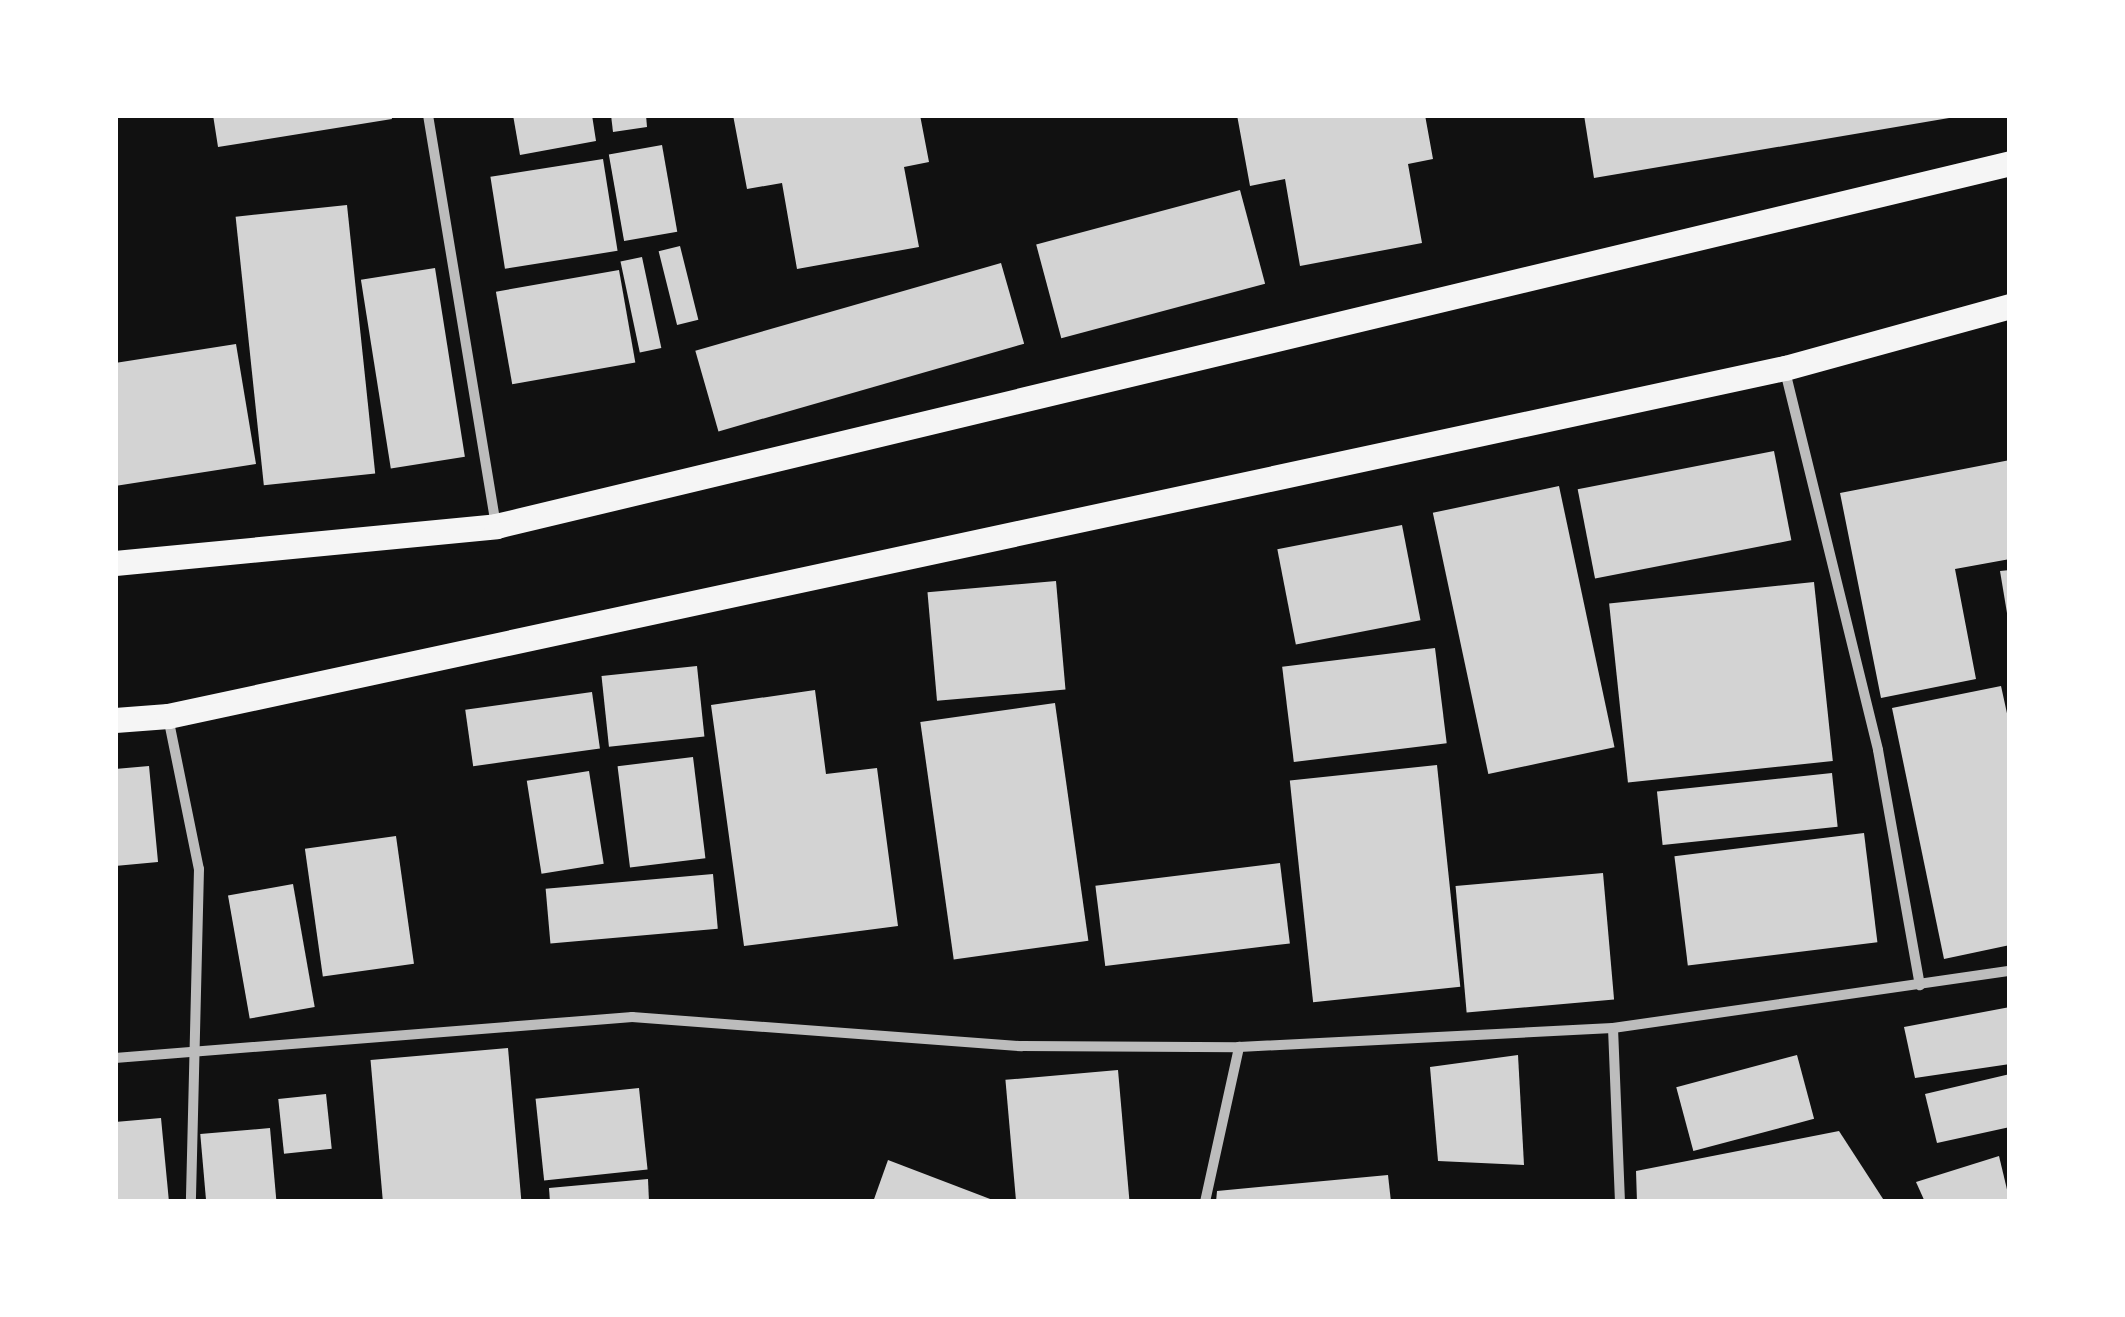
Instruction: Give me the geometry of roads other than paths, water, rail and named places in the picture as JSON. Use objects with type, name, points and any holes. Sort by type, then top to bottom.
[{"type":"main road","points":[[115,563],[496,526],[2010,163]]},
{"type":"main road","points":[[115,720],[168,716],[1784,368],[2010,306]]},
{"type":"street","points":[[428,115],[496,526]]},
{"type":"street","points":[[1784,368],[1878,750],[1920,985]]},
{"type":"street","points":[[168,716],[199,870],[202,1049],[191,1202]]},
{"type":"street","points":[[115,1058],[632,1017],[1022,1046],[1239,1047],[1614,1028],[2010,971]]},
{"type":"street","points":[[1614,1028],[1620,1202]]},
{"type":"street","points":[[1205,1202],[1239,1047]]}]
